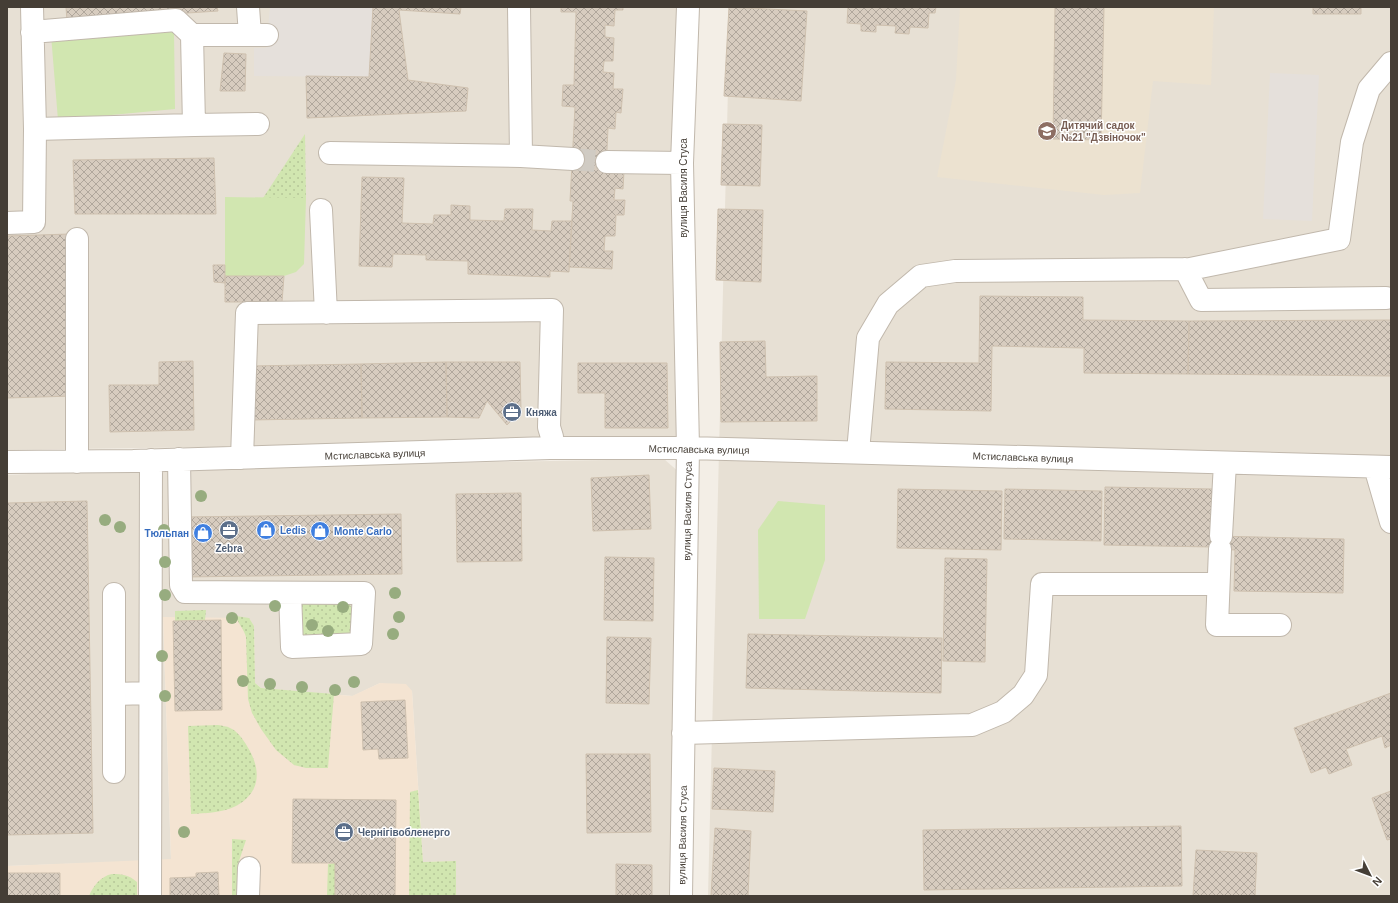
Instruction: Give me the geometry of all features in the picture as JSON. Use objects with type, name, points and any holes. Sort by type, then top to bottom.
[{"type":"street","points":[[7,223],[34,222],[35,129],[32,7]]},
{"type":"street","points":[[32,32],[176,20],[192,35],[259,35],[248,7]]},
{"type":"street","points":[[519,7],[521,156]]},
{"type":"street","name":"вулиця Василя Стуса","points":[[681,896],[688,448],[682,163],[688,7]]},
{"type":"street","points":[[192,35],[194,125]]},
{"type":"street","points":[[858,452],[868,338],[888,304],[921,276],[955,271],[1185,269],[1339,239],[1352,142],[1369,89],[1391,63]]},
{"type":"street","points":[[35,129],[258,124]]},
{"type":"street","points":[[330,153],[521,156],[573,159]]},
{"type":"street","points":[[607,162],[682,163]]},
{"type":"street","points":[[321,210],[326,312]]},
{"type":"street","points":[[77,239],[77,462]]},
{"type":"street","points":[[1185,269],[1201,300],[1386,298]]},
{"type":"street","points":[[242,458],[247,313],[552,310],[549,427],[552,437],[550,448]]},
{"type":"street","name":"Мстиславська вулиця","points":[[7,462],[242,458],[550,448],[688,448],[1383,467]]},
{"type":"street","points":[[179,459],[181,586],[185,592],[290,593]]},
{"type":"street","points":[[150,896],[151,460]]},
{"type":"street","points":[[1225,463],[1217,625],[1280,625]]},
{"type":"street","points":[[1383,467],[1391,522]]},
{"type":"street","points":[[683,733],[972,725],[1003,712],[1023,695],[1036,675],[1042,584],[1218,584]]},
{"type":"street","points":[[114,594],[114,772]]},
{"type":"street","points":[[114,694],[151,693]]},
{"type":"street","points":[[248,896],[249,868]]},
{"type":"shaded area","points":[[7,7],[683,7],[677,440],[7,450]]},
{"type":"shaded area","points":[[270,7],[373,7],[369,77],[254,76],[254,48],[266,48]]},
{"type":"shaded area","points":[[730,7],[1391,7],[1391,896],[708,896]]},
{"type":"shaded area","name":"Дитячий садок №21 \"Дзвіночок\"","points":[[960,7],[1214,7],[1211,85],[1153,81],[1140,193],[1104,195],[937,177],[956,80]]},
{"type":"shaded area","points":[[1270,73],[1319,75],[1312,221],[1263,219]]},
{"type":"shaded area","points":[[664,459],[680,473],[672,896],[456,896],[456,861],[423,862],[412,691],[380,683],[353,696],[261,688],[255,683],[254,626],[163,617],[171,860],[7,866],[7,475],[165,468]]},
{"type":"shaded area","points":[[163,617],[249,618],[254,626],[255,683],[261,688],[352,696],[380,683],[406,684],[412,691],[423,862],[456,861],[456,896],[7,896],[7,866],[171,859]]},
{"type":"green space","points":[[174,30],[175,109],[58,120],[51,35]]},
{"type":"green space","points":[[305,134],[306,198],[263,198]]},
{"type":"green space","points":[[225,197],[306,198],[304,264],[296,272],[284,276],[225,276]]},
{"type":"green space","points":[[778,501],[825,505],[825,560],[805,619],[759,619],[758,530]]},
{"type":"green space","points":[[302,597],[345,598],[355,612],[354,640],[310,642],[299,633],[295,607]]},
{"type":"green space","points":[[206,610],[205,620],[175,621],[175,611]]},
{"type":"green space","points":[[236,616],[249,618],[254,626],[255,683],[261,688],[334,694],[328,768],[306,768],[294,765],[276,750],[261,729],[252,713],[248,699],[246,637]]},
{"type":"green space","points":[[218,725],[233,729],[242,738],[252,754],[257,771],[255,787],[245,800],[236,806],[214,812],[191,814],[188,726]]},
{"type":"green space","points":[[418,790],[423,862],[456,861],[456,896],[409,896],[410,792]]},
{"type":"green space","points":[[232,839],[246,840],[238,864],[238,896],[232,896]]},
{"type":"green space","points":[[335,863],[335,896],[327,896],[328,864]]},
{"type":"green space","points":[[112,874],[126,875],[137,882],[137,896],[89,896],[98,882],[104,877]]},
{"type":"building","points":[[66,7],[217,7],[218,11],[67,21]]},
{"type":"building","points":[[373,7],[461,7],[460,14],[399,10],[408,80],[468,88],[466,111],[307,118],[306,76],[369,77]]},
{"type":"building","points":[[561,7],[623,7],[623,10],[615,10],[614,26],[605,25],[605,37],[614,38],[613,61],[604,61],[603,72],[614,73],[613,89],[623,89],[621,113],[616,112],[615,129],[608,128],[606,170],[624,171],[623,189],[615,188],[614,200],[625,200],[624,215],[616,215],[615,236],[605,236],[604,251],[613,251],[612,269],[569,267],[573,201],[570,201],[575,107],[562,106],[563,85],[574,85],[576,12],[561,12]]},
{"type":"building","points":[[729,7],[807,11],[801,101],[724,96]]},
{"type":"building","points":[[848,7],[936,7],[935,13],[929,13],[928,28],[910,27],[909,34],[895,33],[896,26],[876,25],[876,32],[861,31],[861,24],[847,23]]},
{"type":"building","points":[[1055,7],[1104,7],[1101,140],[1053,139]]},
{"type":"building","points":[[1313,7],[1361,7],[1361,14],[1313,14]]},
{"type":"building","points":[[224,53],[246,54],[245,91],[220,91]]},
{"type":"building","points":[[723,124],[762,125],[760,186],[721,185]]},
{"type":"building","points":[[214,158],[216,214],[75,214],[73,160]]},
{"type":"building","points":[[362,177],[404,178],[402,223],[433,224],[434,215],[451,215],[451,205],[470,206],[470,220],[504,221],[505,209],[533,209],[532,230],[551,231],[552,221],[572,221],[569,272],[550,271],[550,277],[468,274],[468,261],[426,260],[426,255],[393,254],[392,267],[359,266]]},
{"type":"building","points":[[718,209],[763,210],[761,282],[716,280]]},
{"type":"building","points":[[70,234],[73,396],[7,398],[7,236]]},
{"type":"building","points":[[213,265],[225,265],[225,283],[214,282]]},
{"type":"building","points":[[225,276],[284,276],[282,302],[225,302]]},
{"type":"building","points":[[980,296],[1083,297],[1083,320],[1189,321],[1188,374],[1084,373],[1084,348],[992,346],[991,411],[885,409],[886,362],[979,363]]},
{"type":"building","points":[[1391,320],[1391,376],[1188,374],[1189,321]]},
{"type":"building","points":[[765,341],[766,377],[817,376],[817,421],[721,422],[720,342]]},
{"type":"building","points":[[193,361],[194,430],[110,432],[109,385],[159,385],[159,362]]},
{"type":"building","points":[[446,362],[520,362],[521,411],[507,425],[487,401],[479,418],[447,417]]},
{"type":"building","points":[[446,362],[447,417],[362,418],[361,364]]},
{"type":"building","points":[[578,363],[667,363],[668,428],[605,428],[605,393],[578,393]]},
{"type":"building","points":[[361,364],[362,418],[251,420],[250,366]]},
{"type":"building","points":[[649,475],[651,529],[593,531],[591,478]]},
{"type":"building","points":[[1105,487],[1213,489],[1212,547],[1104,545]]},
{"type":"building","points":[[898,489],[1002,491],[1001,550],[897,548]]},
{"type":"building","points":[[1005,489],[1102,491],[1101,541],[1004,539]]},
{"type":"building","points":[[521,493],[522,561],[457,562],[456,494]]},
{"type":"building","points":[[87,501],[93,833],[7,835],[7,503]]},
{"type":"building","points":[[401,514],[402,574],[184,577],[184,517]]},
{"type":"building","points":[[1214,536],[1344,539],[1343,593],[1234,591],[1235,550],[1214,549]]},
{"type":"building","points":[[605,557],[654,558],[653,621],[604,620]]},
{"type":"building","points":[[945,558],[987,559],[985,662],[943,661]]},
{"type":"building","points":[[221,620],[222,710],[175,711],[173,621]]},
{"type":"building","points":[[748,634],[942,638],[941,693],[746,688]]},
{"type":"building","points":[[607,637],[651,638],[649,704],[606,703]]},
{"type":"building","points":[[1391,693],[1391,745],[1385,748],[1382,736],[1346,749],[1352,765],[1329,774],[1326,767],[1311,773],[1294,728]]},
{"type":"building","points":[[405,700],[408,758],[379,759],[378,749],[363,750],[361,702]]},
{"type":"building","points":[[586,754],[650,754],[651,832],[587,833]]},
{"type":"building","points":[[714,768],[775,771],[773,812],[712,809]]},
{"type":"building","points":[[1391,791],[1391,839],[1387,840],[1372,798]]},
{"type":"building","name":"Чернігівобленерго","points":[[293,799],[396,800],[395,896],[335,896],[335,863],[292,863]]},
{"type":"building","points":[[1181,826],[1182,886],[924,890],[923,830]]},
{"type":"building","points":[[715,828],[751,831],[748,896],[711,896]]},
{"type":"building","points":[[1196,850],[1257,853],[1255,896],[1193,896]]},
{"type":"building","points":[[616,864],[652,865],[652,896],[616,896]]},
{"type":"building","points":[[218,872],[219,896],[170,896],[170,878],[196,877],[196,873]]},
{"type":"building","points":[[7,873],[60,873],[60,896],[7,896]]},
{"type":"tunnel","points":[[573,159],[607,162]]},
{"type":"place","name":"Дитячий садок №21 \"Дзвіночок\"","points":[[1047,131]]},
{"type":"place","name":"Княжа","points":[[512,412]]},
{"type":"place","name":"Zebra","points":[[229,530]]},
{"type":"place","name":"Ledis","points":[[266,530]]},
{"type":"place","name":"Monte Carlo","points":[[320,531]]},
{"type":"place","name":"Тюльпан","points":[[203,533]]},
{"type":"place","name":"Чернігівобленерго","points":[[344,832]]}]
